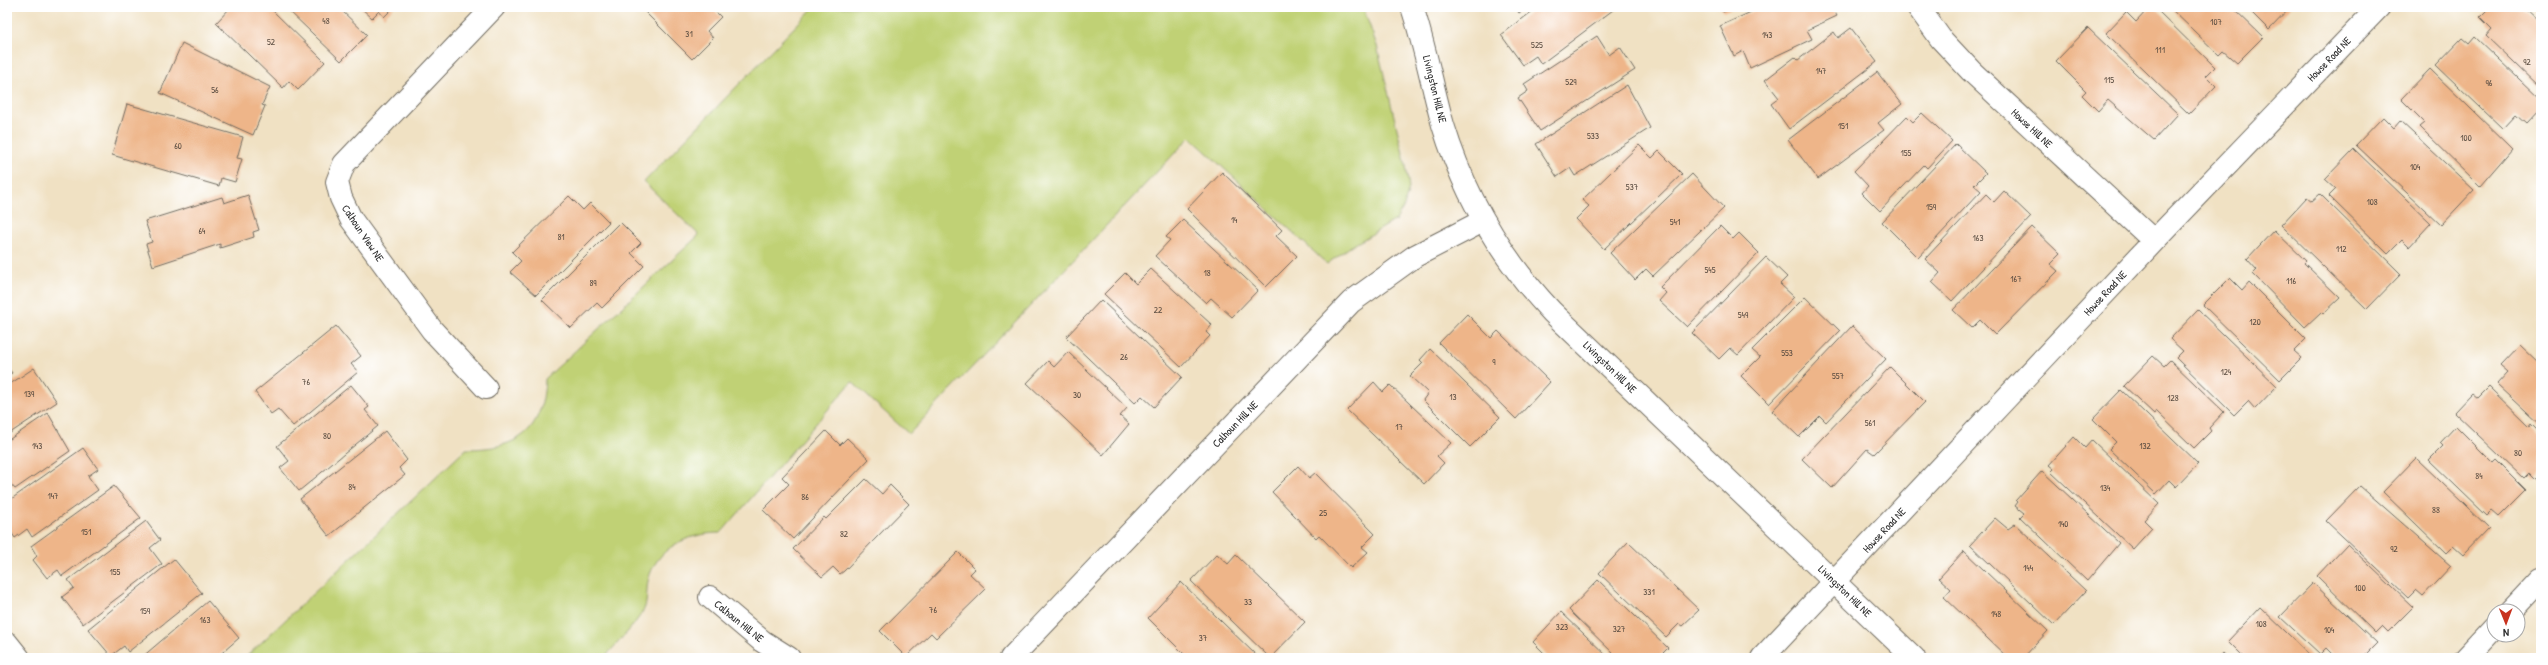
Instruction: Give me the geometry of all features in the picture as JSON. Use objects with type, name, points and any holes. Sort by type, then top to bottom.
[{"type":"street","name":"Calhoun View NE","points":[[486,388],[432,330],[360,232],[340,198],[337,182],[344,164],[494,7]]},
{"type":"street","name":"Livingston Hill NE","points":[[1412,7],[1446,132],[1471,201],[1510,264],[1552,312],[1914,658]]},
{"type":"street","name":"Howse Hill NE","points":[[1918,7],[1941,39],[1971,71],[2154,241]]},
{"type":"street","name":"Howse Road NE","points":[[1762,658],[1836,582],[2154,241],[2379,7]]},
{"type":"street","name":"Calhoun Hill NE","points":[[1011,658],[1351,302],[1416,256],[1483,222]]},
{"type":"street","points":[[2518,603],[2541,579]]},
{"type":"street","name":"Calhoun Hill NE","points":[[710,597],[762,641],[789,658]]},
{"type":"street","points":[[2466,658],[2486,637]]},
{"type":"street","points":[[7,644],[19,658]]},
{"type":"green space","points":[[814,7],[1363,7],[1377,46],[1406,166],[1409,188],[1404,206],[1396,220],[1350,247],[1327,264],[1190,137],[909,434],[852,382],[721,533],[686,539],[666,551],[658,559],[652,569],[648,581],[645,608],[630,629],[604,658],[245,658],[466,449],[500,446],[513,441],[524,434],[533,425],[539,413],[543,398],[545,379],[699,235],[644,182]]},
{"type":"building","points":[[231,7],[269,7],[325,62],[298,90],[289,81],[283,88],[216,23]]},
{"type":"building","points":[[285,7],[338,7],[367,35],[341,61]]},
{"type":"building","points":[[360,7],[394,7],[384,17],[379,11],[372,18]]},
{"type":"building","points":[[640,7],[711,7],[721,17],[707,31],[713,38],[692,59]]},
{"type":"building","points":[[1515,7],[1527,7],[1519,13]]},
{"type":"building","points":[[1538,7],[1617,7],[1541,64],[1536,56],[1523,65],[1501,35]]},
{"type":"building","points":[[1720,7],[1734,7],[1723,12]]},
{"type":"building","points":[[1762,7],[1832,7],[1837,16],[1807,30],[1812,39],[1750,68],[1743,51],[1734,56],[1720,26]]},
{"type":"building","points":[[2150,7],[2154,7],[2215,67],[2206,76],[2216,86],[2189,114],[2106,33],[2126,12],[2136,22]]},
{"type":"building","points":[[2169,7],[2232,7],[2263,37],[2237,63],[2223,51],[2219,55]]},
{"type":"building","points":[[2246,7],[2291,7],[2269,30]]},
{"type":"building","points":[[2490,7],[2524,7],[2541,23],[2541,89],[2486,36],[2492,29],[2480,17]]},
{"type":"building","points":[[2533,7],[2541,7],[2541,14]]},
{"type":"building","points":[[1851,28],[1877,62],[1789,129],[1771,104],[1779,98],[1765,80],[1795,57],[1798,60],[1834,32],[1838,38]]},
{"type":"building","points":[[2088,28],[2178,114],[2154,140],[2108,100],[2098,111],[2082,95],[2086,91],[2056,61]]},
{"type":"building","points":[[1597,36],[1609,55],[1620,47],[1635,70],[1540,131],[1518,98],[1528,91],[1524,84]]},
{"type":"building","points":[[2475,37],[2541,100],[2541,108],[2526,124],[2516,115],[2503,129],[2436,65],[2462,38],[2469,44]]},
{"type":"building","points":[[182,43],[270,87],[262,105],[265,106],[253,135],[160,93]]},
{"type":"building","points":[[2430,69],[2512,149],[2480,186],[2420,127],[2425,123],[2401,99]]},
{"type":"building","points":[[1877,72],[1902,104],[1878,123],[1884,130],[1818,179],[1788,140]]},
{"type":"building","points":[[1627,85],[1650,128],[1575,176],[1570,168],[1557,177],[1536,144]]},
{"type":"building","points":[[127,104],[243,137],[237,158],[242,159],[235,182],[221,178],[219,186],[112,155]]},
{"type":"building","points":[[1922,113],[1952,141],[1927,168],[1924,165],[1880,211],[1862,193],[1868,186],[1854,171],[1907,116],[1913,122]]},
{"type":"building","points":[[2383,117],[2394,128],[2400,121],[2474,190],[2441,225],[2356,145]]},
{"type":"building","points":[[1956,144],[1986,173],[1974,185],[1981,191],[1918,258],[1882,222]]},
{"type":"building","points":[[1639,145],[1652,158],[1659,151],[1682,174],[1604,249],[1576,219],[1589,206],[1582,200]]},
{"type":"building","points":[[2354,149],[2431,223],[2409,247],[2402,240],[2388,254],[2329,196],[2336,189],[2325,179]]},
{"type":"building","points":[[1222,172],[1282,230],[1276,236],[1297,256],[1266,287],[1187,209]]},
{"type":"building","points":[[1692,174],[1724,208],[1653,276],[1646,269],[1635,280],[1610,253]]},
{"type":"building","points":[[2004,191],[2031,217],[1952,301],[1932,282],[1940,273],[1925,259],[1986,194],[1994,202]]},
{"type":"building","points":[[2320,194],[2401,274],[2367,309],[2281,225],[2307,197],[2312,201]]},
{"type":"building","points":[[248,195],[259,230],[253,232],[254,237],[220,248],[220,244],[153,266],[146,244],[152,242],[145,221],[222,197],[224,203]]},
{"type":"building","points":[[569,196],[583,210],[590,203],[609,222],[536,295],[510,272],[521,261],[512,252]]},
{"type":"building","points":[[1183,220],[1258,290],[1232,317],[1211,298],[1206,303],[1155,256],[1170,240],[1166,237]]},
{"type":"building","points":[[620,222],[641,243],[631,253],[644,266],[602,308],[597,303],[571,328],[542,300]]},
{"type":"building","points":[[1720,226],[1733,239],[1739,233],[1759,253],[1687,327],[1659,301],[1666,293],[1660,287]]},
{"type":"building","points":[[2032,227],[2060,254],[2050,264],[2058,271],[1995,335],[1980,320],[1972,328],[1953,310]]},
{"type":"building","points":[[2274,230],[2306,261],[2304,263],[2340,298],[2323,314],[2321,312],[2305,327],[2253,274],[2257,270],[2247,259]]},
{"type":"building","points":[[1766,257],[1787,277],[1780,284],[1794,297],[1738,355],[1730,348],[1719,359],[1692,333]]},
{"type":"building","points":[[1151,269],[1212,325],[1206,332],[1210,336],[1181,367],[1104,294],[1125,273],[1136,284]]},
{"type":"building","points":[[2230,278],[2242,290],[2249,282],[2306,339],[2294,351],[2302,358],[2280,380],[2203,305]]},
{"type":"building","points":[[1805,297],[1840,331],[1769,404],[1741,376],[1760,357],[1752,350]]},
{"type":"building","points":[[1101,300],[1182,377],[1154,407],[1142,396],[1135,403],[1066,337]]},
{"type":"building","points":[[2198,310],[2277,386],[2255,409],[2248,401],[2234,415],[2176,358],[2183,351],[2170,339]]},
{"type":"building","points":[[1467,314],[1491,338],[1498,331],[1550,382],[1516,419],[1439,343]]},
{"type":"building","points":[[336,326],[361,356],[351,364],[358,372],[293,426],[278,409],[271,414],[255,392]]},
{"type":"building","points":[[1852,326],[1886,359],[1826,422],[1820,416],[1799,437],[1772,411]]},
{"type":"building","points":[[2520,344],[2541,364],[2541,425],[2497,384],[2508,372],[2500,365]]},
{"type":"building","points":[[1430,349],[1500,417],[1470,447],[1423,400],[1428,393],[1410,376],[1423,363],[1420,360]]},
{"type":"building","points":[[1068,352],[1127,408],[1120,416],[1129,424],[1103,455],[1027,383],[1048,361],[1054,367]]},
{"type":"building","points":[[2153,356],[2164,366],[2170,360],[2224,412],[2209,428],[2211,431],[2194,448],[2156,411],[2154,414],[2124,386]]},
{"type":"building","points":[[7,366],[12,373],[7,376]]},
{"type":"building","points":[[1890,367],[1925,402],[1874,454],[1867,449],[1832,488],[1802,459]]},
{"type":"building","points":[[34,368],[57,402],[7,435],[7,386]]},
{"type":"building","points":[[1374,382],[1383,392],[1390,385],[1451,443],[1437,456],[1444,463],[1424,484],[1347,410]]},
{"type":"building","points":[[351,385],[369,407],[365,410],[378,426],[299,491],[280,468],[289,461],[277,446]]},
{"type":"building","points":[[2489,387],[2529,426],[2531,423],[2541,433],[2541,473],[2535,480],[2528,473],[2523,478],[2454,412],[2472,393],[2478,398]]},
{"type":"building","points":[[2121,390],[2198,464],[2176,487],[2169,480],[2156,494],[2109,449],[2116,442],[2093,419]]},
{"type":"building","points":[[48,413],[70,451],[15,489],[9,482],[7,483],[7,441]]},
{"type":"building","points":[[2456,426],[2493,463],[2496,460],[2526,490],[2499,517],[2492,511],[2487,516],[2429,460],[2443,446],[2440,443]]},
{"type":"building","points":[[385,431],[407,460],[399,468],[405,475],[329,536],[300,499]]},
{"type":"building","points":[[826,431],[840,445],[847,438],[869,459],[793,539],[763,510],[789,484],[782,477]]},
{"type":"building","points":[[2074,437],[2085,448],[2092,440],[2159,504],[2144,520],[2152,528],[2133,549],[2051,472],[2054,469],[2049,465]]},
{"type":"building","points":[[83,448],[98,469],[88,476],[98,490],[32,537],[27,529],[15,538],[7,526],[7,502]]},
{"type":"building","points":[[2416,458],[2489,528],[2463,555],[2453,546],[2446,553],[2383,492]]},
{"type":"building","points":[[1298,466],[1309,478],[1315,473],[1375,534],[1362,547],[1368,552],[1351,568],[1319,535],[1316,538],[1272,492]]},
{"type":"building","points":[[2042,471],[2119,543],[2087,581],[2020,517],[2024,513],[2015,506],[2018,502],[2016,500]]},
{"type":"building","points":[[866,479],[882,494],[890,485],[909,504],[844,571],[840,574],[833,567],[822,577],[793,549],[824,517],[826,519]]},
{"type":"building","points":[[114,486],[141,518],[62,576],[58,570],[47,578],[33,560],[37,556],[31,546]]},
{"type":"building","points":[[2360,486],[2451,566],[2423,596],[2416,590],[2408,598],[2326,521]]},
{"type":"building","points":[[1995,518],[2008,529],[2015,524],[2086,591],[2054,625],[1970,545]]},
{"type":"building","points":[[146,521],[160,540],[150,548],[162,564],[83,624],[62,597],[74,588],[68,580]]},
{"type":"building","points":[[1628,542],[1699,610],[1682,626],[1679,624],[1666,637],[1599,573]]},
{"type":"building","points":[[2347,544],[2413,607],[2388,632],[2382,626],[2375,633],[2317,576]]},
{"type":"building","points":[[1964,551],[2048,631],[2023,658],[2008,658],[1944,597],[1951,589],[1939,578]]},
{"type":"building","points":[[958,552],[975,569],[970,574],[986,589],[936,638],[931,633],[906,657],[880,631]]},
{"type":"building","points":[[1217,554],[1228,564],[1236,555],[1305,622],[1270,658],[1191,581]]},
{"type":"building","points":[[174,559],[202,593],[128,652],[124,646],[111,656],[88,629]]},
{"type":"building","points":[[1598,580],[1668,648],[1658,658],[1618,658],[1569,610]]},
{"type":"building","points":[[1181,582],[1259,658],[1188,658],[1148,618]]},
{"type":"building","points":[[2313,583],[2377,643],[2362,658],[2336,658],[2326,648],[2320,654],[2280,617]]},
{"type":"building","points":[[208,601],[239,638],[216,658],[141,658]]},
{"type":"building","points":[[2260,607],[2313,658],[2245,658],[2228,641]]},
{"type":"building","points":[[1561,612],[1609,658],[1549,658],[1533,642]]},
{"type":"building","points":[[2223,653],[2228,658],[2219,658]]}]
